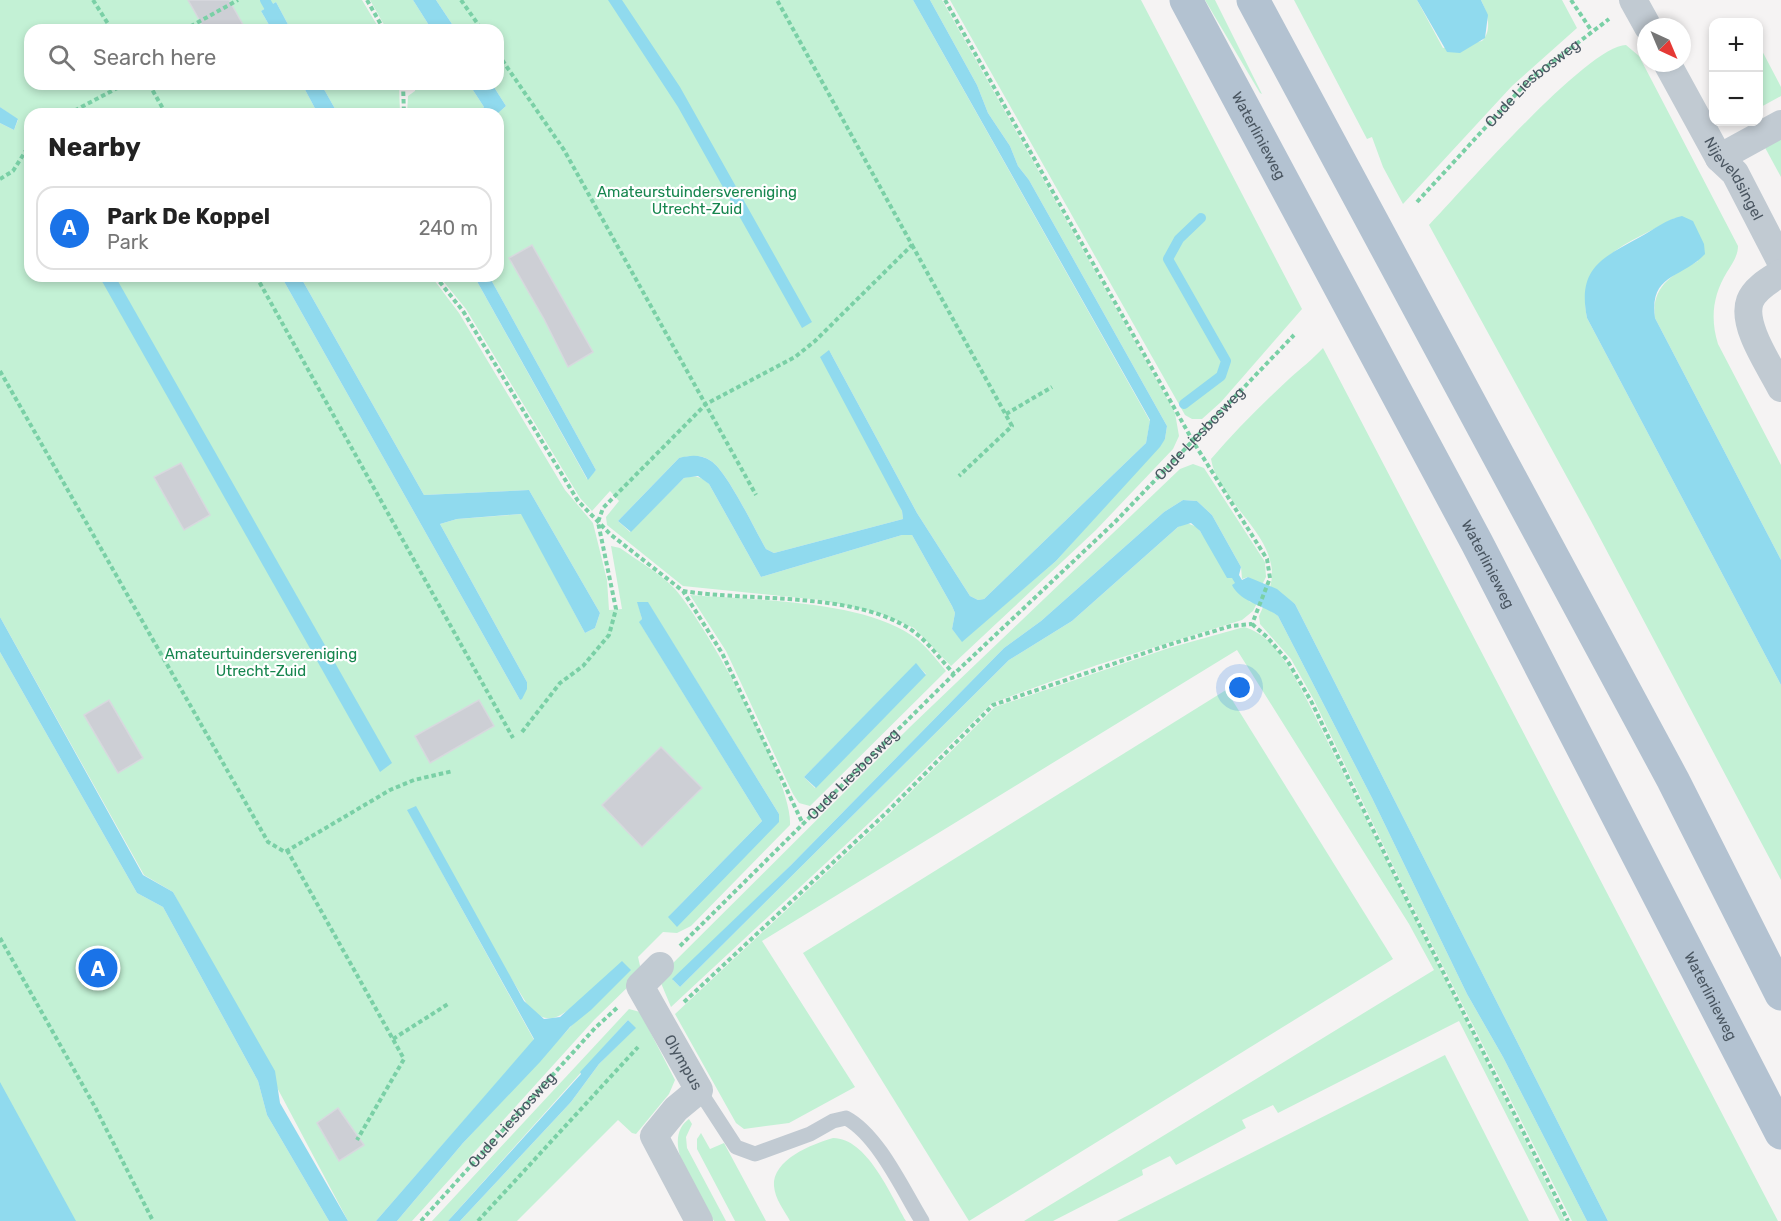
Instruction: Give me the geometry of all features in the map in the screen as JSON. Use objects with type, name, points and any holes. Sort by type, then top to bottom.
[{"type":"main road","name":"Waterlinieweg","points":[[1186,0],[1477,543],[1781,1133]]},
{"type":"main road","points":[[1253,0],[1673,780],[1781,994]]},
{"type":"street","name":"Nijeveldsingel","points":[[1672,72],[1719,158],[1735,173],[1781,262]]},
{"type":"street","points":[[1719,158],[1781,124]]},
{"type":"street","points":[[1781,273],[1762,285],[1750,300],[1748,321],[1781,388]]},
{"type":"street","points":[[640,986],[660,966]]},
{"type":"street","name":"Olympus","points":[[640,986],[699,1090],[676,1109],[654,1136],[699,1221]]},
{"type":"lane","points":[[699,1090],[736,1147],[755,1154],[810,1134],[833,1120],[846,1118],[857,1124],[871,1139],[922,1221]]},
{"type":"path","points":[[93,0],[108,24]]},
{"type":"path","points":[[195,24],[238,0]]},
{"type":"path","points":[[367,0],[381,24]]},
{"type":"path","points":[[461,0],[478,24]]},
{"type":"path","points":[[777,0],[1012,426],[959,476]]},
{"type":"path","points":[[945,0],[1025,138],[1194,443],[1267,559],[1270,578],[1252,624]]},
{"type":"path","points":[[1570,0],[1591,30]]},
{"type":"path","name":"Oude Liesbosweg","points":[[1417,202],[1529,80],[1591,30],[1638,10]]},
{"type":"path","points":[[504,63],[564,150],[756,495]]},
{"type":"path","points":[[79,108],[114,90]]},
{"type":"path","points":[[152,90],[163,108]]},
{"type":"path","points":[[403,90],[404,108]]},
{"type":"path","points":[[0,179],[14,171],[24,154]]},
{"type":"path","points":[[522,732],[560,683],[583,666],[609,635],[616,609],[598,522],[603,508],[706,404],[795,357],[815,341],[912,245]]},
{"type":"path","points":[[259,282],[513,738]]},
{"type":"path","points":[[440,282],[463,311],[568,487],[598,522],[683,591],[727,662],[803,824]]},
{"type":"path","name":"Oude Liesbosweg","points":[[660,966],[954,674],[1115,522],[1194,443],[1294,335]]},
{"type":"path","points":[[0,371],[268,842],[287,850],[404,1059],[357,1140]]},
{"type":"path","points":[[1006,414],[1052,387]]},
{"type":"path","points":[[683,591],[821,603],[878,616],[912,631],[954,674]]},
{"type":"path","points":[[478,1221],[661,1023],[886,813],[993,705],[1168,645],[1231,626],[1252,624]]},
{"type":"path","points":[[1252,624],[1287,660],[1306,692],[1568,1221]]},
{"type":"path","points":[[287,850],[390,790],[414,780],[453,771]]},
{"type":"path","points":[[0,938],[95,1107],[153,1221]]},
{"type":"path","name":"Oude Liesbosweg","points":[[421,1221],[595,1029],[640,986]]},
{"type":"path","points":[[393,1039],[448,1004]]},
{"type":"green space","name":"Amateurtuindersvereniging Utrecht-Zuid","points":[[0,0],[362,0],[376,24],[288,24],[276,2],[261,11],[269,24],[24,24],[24,90],[305,90],[315,108],[24,108],[24,282],[284,282],[520,700],[527,682],[440,524],[457,519],[522,514],[585,633],[595,628],[600,613],[529,490],[424,495],[303,282],[436,282],[459,313],[565,490],[593,523],[607,580],[609,610],[622,609],[611,546],[620,548],[649,567],[675,589],[689,607],[726,667],[778,774],[787,804],[790,825],[691,926],[677,933],[663,932],[638,957],[641,970],[636,979],[594,1020],[412,1221],[397,1221],[463,1143],[576,1021],[575,1005],[553,1018],[542,1017],[530,1009],[408,811],[534,1040],[376,1221],[348,1221],[173,892],[144,875],[0,617],[0,123],[14,130],[18,120],[0,107]],"holes":[[[638,603],[648,603],[779,814],[668,917],[762,821],[640,623],[642,619]]]},
{"type":"green space","points":[[370,0],[413,0],[428,24],[384,24]]},
{"type":"green space","name":"Amateurstuindersvereniging Utrecht-Zuid","points":[[436,0],[913,0],[1150,421],[1146,443],[984,599],[978,600],[970,596],[917,513],[829,350],[902,511],[903,519],[774,553],[766,549],[733,488],[718,467],[700,456],[692,456],[679,458],[618,521],[630,532],[684,478],[694,476],[709,484],[761,577],[902,535],[912,535],[952,606],[955,613],[952,629],[962,641],[1056,561],[1165,439],[1167,426],[1029,180],[1018,166],[1010,146],[988,113],[977,85],[930,0],[942,0],[1175,413],[1179,436],[1173,449],[1096,530],[951,666],[914,628],[879,613],[821,600],[683,586],[607,525],[606,517],[619,501],[610,491],[592,511],[580,498],[466,309],[444,282],[477,282],[587,479],[596,470],[492,282],[504,282],[504,108],[506,106],[496,90],[504,90],[504,24],[452,24]]},
{"type":"green space","points":[[950,0],[1141,0],[1302,309],[1221,402],[1202,419],[1192,419],[1185,415]]},
{"type":"green space","points":[[1205,0],[1215,0],[1262,94],[1260,93]]},
{"type":"green space","points":[[1294,0],[1417,0],[1443,48],[1482,41],[1488,26],[1487,15],[1481,0],[1562,0],[1577,28],[1512,86],[1403,204],[1383,167],[1372,137],[1367,139]]},
{"type":"green space","points":[[1626,45],[1637,54],[1637,72],[1647,72],[1738,246],[1736,257],[1722,281],[1716,298],[1714,325],[1718,344],[1781,465],[1781,560],[1655,318],[1656,298],[1665,283],[1698,261],[1675,218],[1625,244],[1598,266],[1590,280],[1586,297],[1587,318],[1781,685],[1781,880],[1591,521],[1429,225],[1525,123],[1555,94],[1608,51]]},
{"type":"green space","points":[[1763,53],[1781,87],[1781,96],[1763,106]]},
{"type":"green space","points":[[324,90],[399,90],[400,108],[335,108]]},
{"type":"green space","points":[[473,90],[484,107],[407,108],[408,96],[415,91]]},
{"type":"green space","points":[[1781,130],[1781,177],[1762,142]]},
{"type":"green space","points":[[1323,348],[1778,1221],[1608,1221],[1295,604],[1270,587],[1272,570],[1268,553],[1225,491],[1216,475],[1211,459],[1259,408]]},
{"type":"green space","points":[[1193,464],[1204,468],[1265,562],[1266,577],[1262,585],[1248,577],[1242,579],[1241,567],[1212,515],[1197,501],[1183,500],[1164,512],[1041,621],[1004,648],[791,865],[673,980],[680,987],[1009,660],[1072,621],[1178,527],[1187,523],[1197,527],[1250,602],[1257,603],[1253,611],[1242,620],[1097,665],[992,703],[883,810],[671,1007],[661,983],[665,971],[911,726],[1180,469]]},
{"type":"green space","points":[[690,595],[804,604],[864,615],[889,623],[911,635],[946,671],[810,806],[799,803],[793,794],[726,651]],"holes":[[[916,664],[926,674],[815,788],[804,777]]]},
{"type":"green space","points":[[1264,605],[1278,616],[1372,798],[1467,994],[1503,1057],[1587,1221],[1572,1221],[1411,903],[1314,700],[1291,659],[1260,624],[1259,616]]},
{"type":"green space","points":[[1244,627],[1255,631],[1274,647],[1308,702],[1565,1221],[1560,1221],[1459,1021],[1278,1113],[1273,1105],[1242,1120],[1246,1128],[1176,1165],[1170,1156],[1142,1170],[1143,1175],[1053,1221],[1024,1221],[1434,970],[1409,924],[1237,650],[762,941],[855,1087],[789,1123],[744,1129],[736,1123],[675,1014],[888,815],[995,707],[1169,648]]},
{"type":"green space","points":[[0,652],[137,893],[163,907],[258,1081],[267,1115],[329,1221],[0,1221]]},
{"type":"green space","points":[[1226,690],[1393,959],[969,1221],[803,953]]},
{"type":"green space","points":[[629,1009],[640,1012],[675,1080],[669,1094],[636,1134],[618,1120],[517,1221],[460,1221],[571,1102],[599,1064],[635,1028],[628,1020],[448,1221],[432,1221]]},
{"type":"green space","points":[[1445,1055],[1529,1221],[1117,1221]]},
{"type":"green space","points":[[689,1119],[692,1124],[686,1137],[687,1148],[726,1221],[714,1221],[685,1169],[678,1141],[681,1129]]},
{"type":"green space","points":[[701,1133],[710,1149],[724,1143],[766,1221],[735,1221],[697,1149],[697,1139]]},
{"type":"green space","points":[[833,1138],[845,1140],[867,1157],[885,1183],[906,1221],[790,1221],[775,1191],[775,1177],[779,1168],[795,1154]]},
{"type":"water","points":[[413,0],[436,0],[452,24],[428,24]]},
{"type":"water","points":[[608,0],[622,0],[680,87],[812,322],[802,328],[678,107]]},
{"type":"water","points":[[913,0],[930,0],[977,85],[988,113],[1010,146],[1018,166],[1029,180],[1167,426],[1165,439],[1160,447],[1056,561],[962,642],[952,629],[955,613],[952,606],[912,535],[902,535],[761,577],[709,484],[698,476],[684,478],[631,532],[618,521],[679,458],[687,456],[703,457],[718,467],[733,488],[766,549],[774,553],[903,519],[902,511],[820,357],[829,350],[917,513],[970,596],[978,600],[984,599],[1146,443],[1150,420]]},
{"type":"water","points":[[1417,0],[1481,0],[1488,15],[1485,38],[1460,53],[1447,52]]},
{"type":"water","points":[[276,2],[288,24],[269,24],[261,11]]},
{"type":"water","points":[[305,90],[324,90],[335,108],[315,108]]},
{"type":"water","points":[[473,90],[496,90],[506,106],[504,108],[484,107]]},
{"type":"water","points":[[0,107],[18,119],[14,130],[0,123]]},
{"type":"water","points":[[1682,216],[1693,221],[1704,244],[1705,254],[1662,285],[1654,303],[1655,318],[1781,560],[1781,685],[1587,318],[1586,287],[1589,276],[1596,267],[1614,251],[1666,222]]},
{"type":"water","points":[[102,282],[118,282],[392,763],[380,772]]},
{"type":"water","points":[[284,282],[303,282],[424,495],[529,490],[600,613],[595,628],[585,633],[521,514],[457,519],[440,524],[527,682],[527,689],[520,700]]},
{"type":"water","points":[[477,282],[492,282],[596,470],[588,480]]},
{"type":"water","points":[[1183,500],[1197,501],[1212,515],[1241,567],[1239,575],[1242,580],[1248,577],[1277,589],[1295,604],[1608,1221],[1587,1221],[1503,1057],[1467,994],[1372,798],[1278,616],[1236,591],[1232,585],[1235,583],[1232,578],[1227,578],[1200,531],[1191,523],[1178,527],[1072,621],[1009,660],[680,987],[672,979],[791,865],[1004,648],[1041,621],[1164,512]]},
{"type":"water","points":[[637,602],[648,602],[779,814],[779,822],[677,927],[668,917],[762,821],[639,622],[642,619]]},
{"type":"water","points":[[0,617],[143,875],[173,892],[275,1071],[280,1103],[348,1221],[329,1221],[267,1115],[258,1081],[163,907],[137,893],[0,652]]},
{"type":"water","points":[[916,663],[926,675],[816,788],[804,777]]},
{"type":"water","points":[[416,806],[524,1001],[544,1019],[560,1017],[622,961],[631,970],[591,1010],[570,1027],[463,1143],[397,1221],[376,1221],[534,1039],[407,810]]},
{"type":"water","points":[[628,1020],[636,1028],[599,1064],[571,1102],[460,1221],[448,1221],[581,1074],[580,1072]]},
{"type":"water","points":[[0,1082],[76,1221],[0,1221]]},
{"type":"building","points":[[188,0],[229,0],[243,24],[202,24]]},
{"type":"building","points":[[532,245],[593,352],[568,367],[509,258]]},
{"type":"building","points":[[181,463],[210,515],[184,530],[154,477]]},
{"type":"building","points":[[109,700],[143,758],[118,773],[84,715]]},
{"type":"building","points":[[479,700],[494,726],[430,763],[415,736]]},
{"type":"building","points":[[661,747],[702,788],[642,847],[602,805]]},
{"type":"building","points":[[338,1108],[364,1145],[339,1161],[317,1123]]},
{"type":"waterway","points":[[265,0],[279,24]]},
{"type":"waterway","points":[[1184,404],[1221,376],[1226,361],[1168,259],[1179,239],[1201,218]]},
{"type":"place","name":"Park De Koppel","points":[[98,968]]}]
